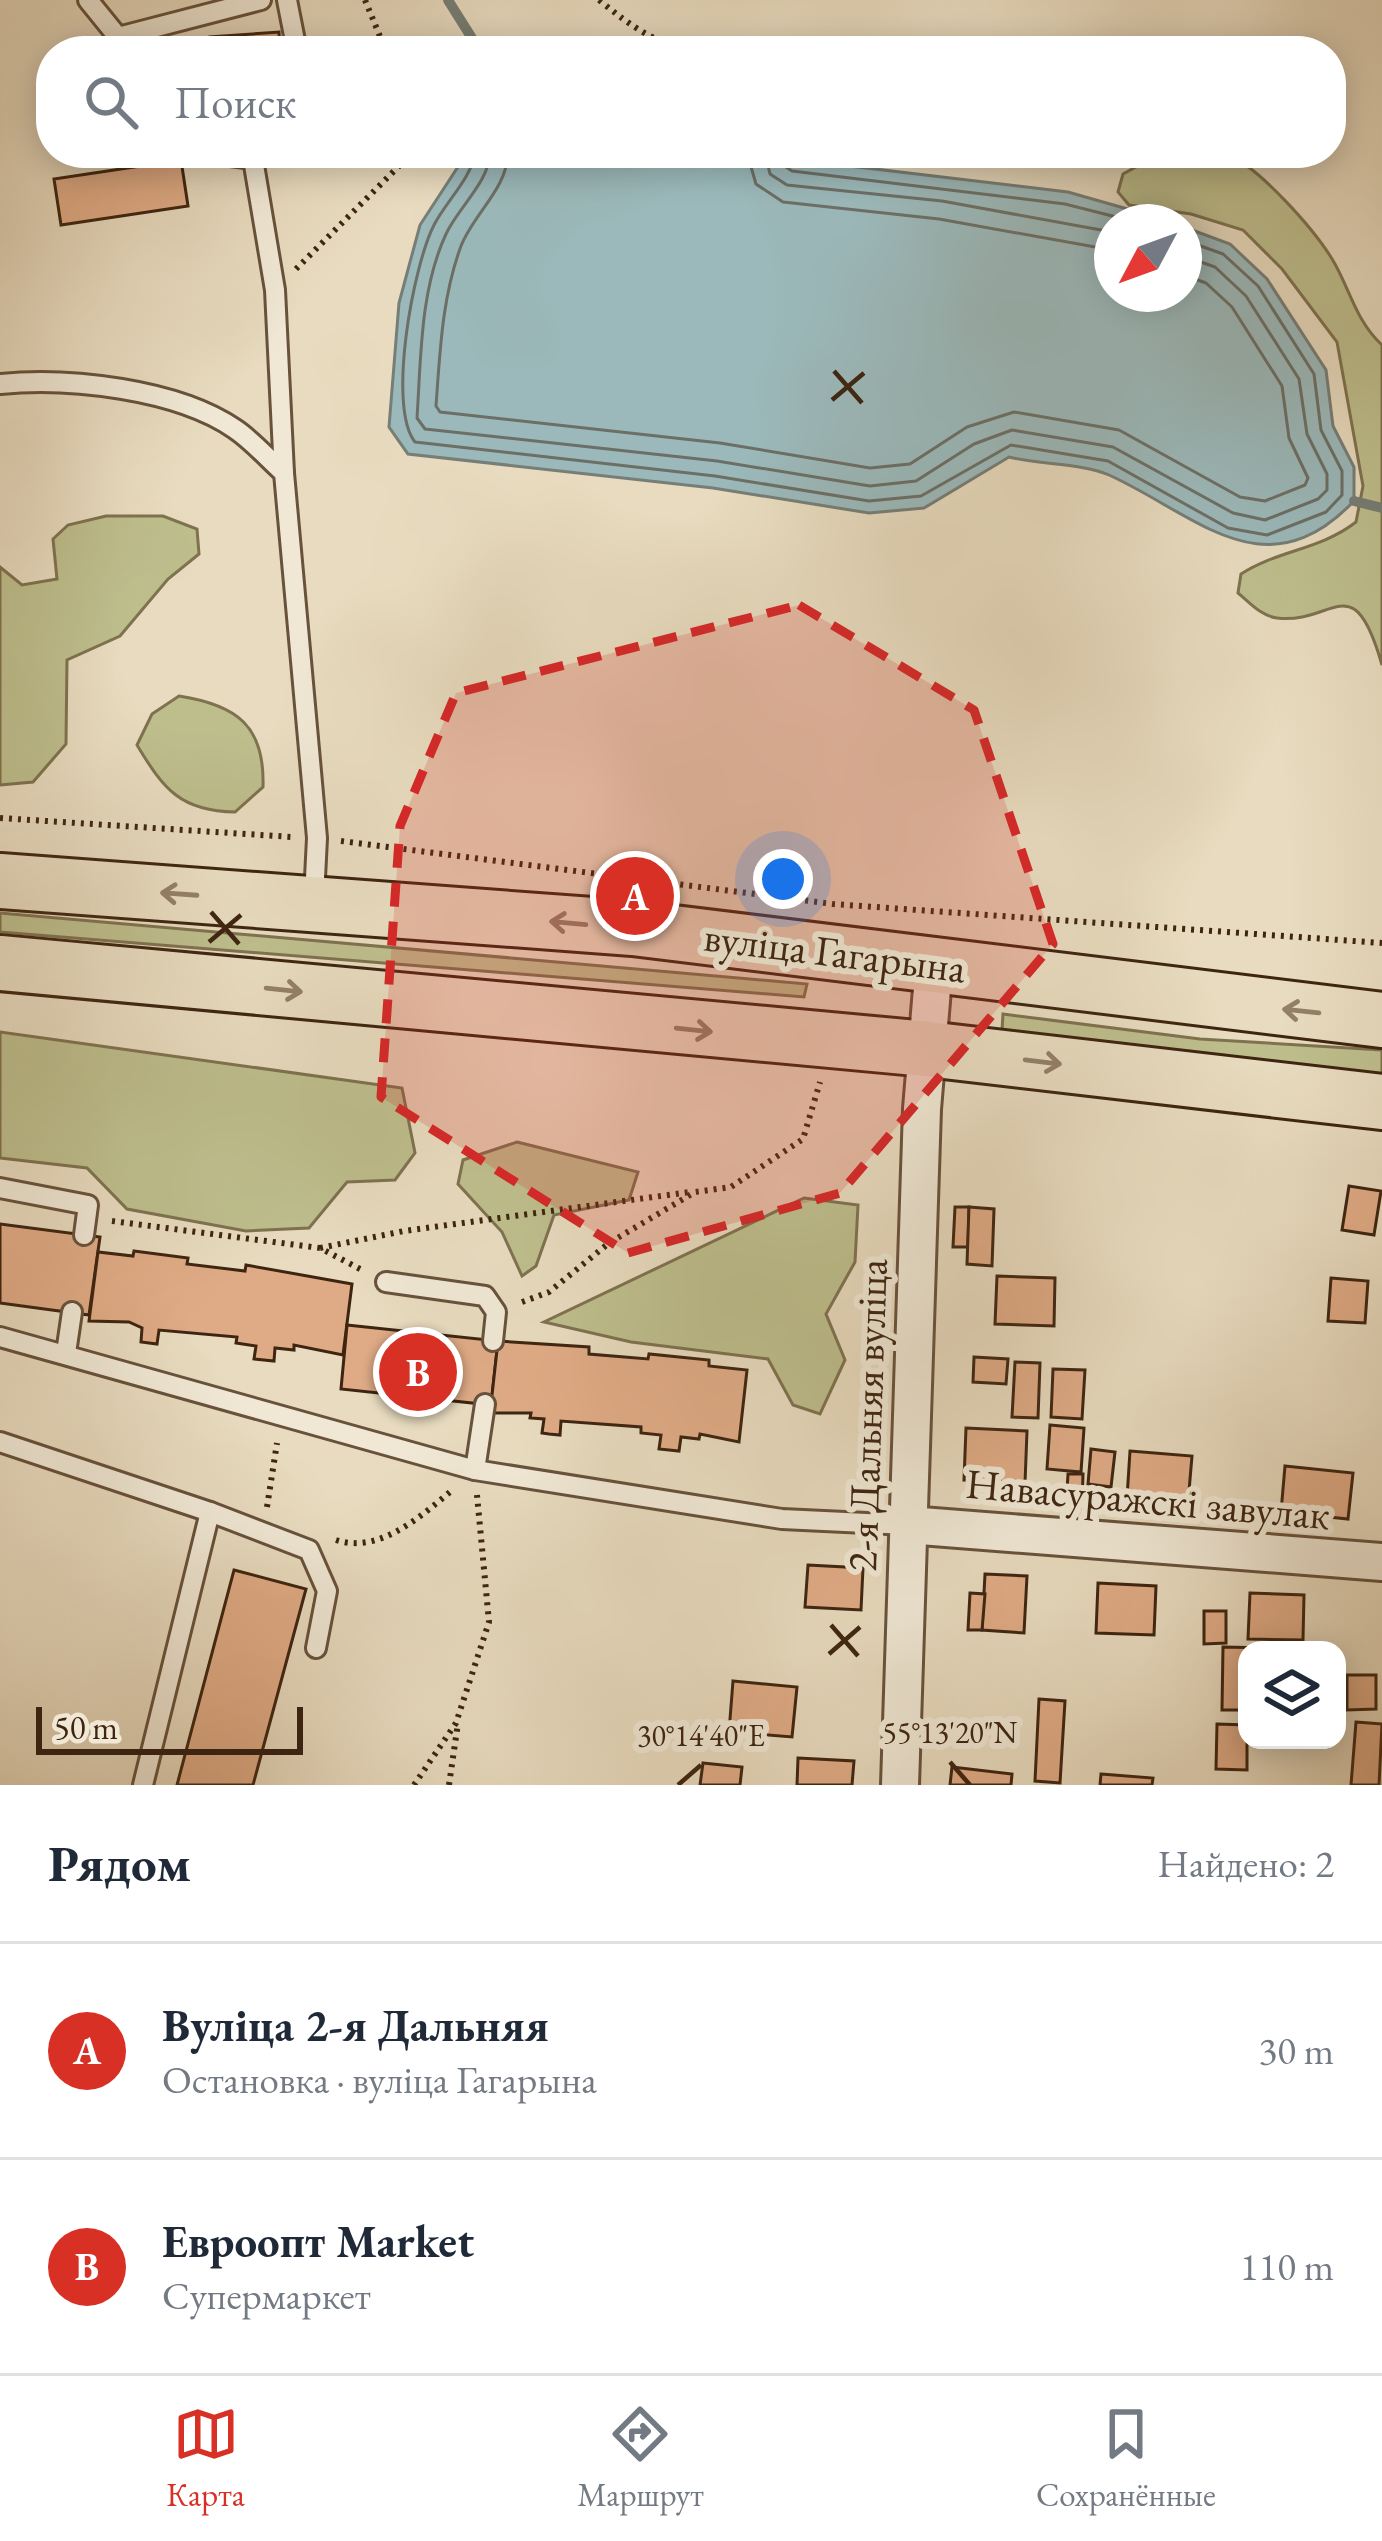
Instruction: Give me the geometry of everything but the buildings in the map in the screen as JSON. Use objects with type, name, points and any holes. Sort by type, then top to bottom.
[{"type":"main road","name":"вуліца Гагарына","points":[[0,881],[633,928],[1382,1020]]},
{"type":"main road","name":"вуліца Гагарына","points":[[0,963],[927,1049],[1382,1102]]},
{"type":"street","name":"2-я Дальняя вуліца","points":[[900,1785],[934,965]]},
{"type":"street","name":"Навасуражскі завулак","points":[[908,1525],[1382,1562]]},
{"type":"lane","points":[[88,0],[114,36]]},
{"type":"lane","points":[[146,36],[262,0]]},
{"type":"lane","points":[[286,0],[294,36]]},
{"type":"lane","points":[[257,168],[275,290],[284,473],[317,838],[313,903]]},
{"type":"lane","points":[[0,385],[112,386],[183,407],[234,427],[284,473]]},
{"type":"lane","points":[[0,1188],[88,1204],[84,1235]]},
{"type":"lane","points":[[386,1282],[485,1296],[496,1312],[493,1341]]},
{"type":"lane","points":[[66,1353],[73,1312]]},
{"type":"lane","points":[[0,1336],[475,1470],[782,1519],[908,1525]]},
{"type":"lane","points":[[475,1470],[485,1404]]},
{"type":"lane","points":[[0,1442],[263,1528],[309,1550],[327,1591],[316,1648]]},
{"type":"lane","points":[[143,1785],[210,1512]]},
{"type":"path","points":[[365,0],[380,36]]},
{"type":"path","points":[[598,0],[646,36]]},
{"type":"path","points":[[275,290],[397,168]]},
{"type":"path","points":[[0,818],[317,838],[833,904],[1382,943]]},
{"type":"path","points":[[88,1204],[113,1222],[320,1248],[731,1186],[803,1139],[820,1081]]},
{"type":"path","points":[[496,1312],[549,1292],[609,1244],[695,1192]]},
{"type":"path","points":[[320,1248],[386,1282]]},
{"type":"path","points":[[263,1528],[277,1441]]},
{"type":"path","points":[[332,1539],[351,1545],[407,1528],[475,1470]]},
{"type":"path","points":[[449,1785],[459,1715],[488,1622],[475,1470]]},
{"type":"path","points":[[414,1785],[459,1715]]},
{"type":"highlighted area","points":[[799,605],[974,710],[1053,944],[840,1193],[628,1253],[381,1097],[400,826],[456,693]]},
{"type":"green space","points":[[1134,168],[1250,168],[1315,235],[1360,317],[1382,345],[1382,665],[1372,634],[1351,608],[1277,618],[1238,593],[1241,574],[1328,539],[1356,522],[1363,486],[1337,342],[1282,269],[1243,230],[1202,217],[1202,204],[1128,204],[1118,192],[1123,174]]},
{"type":"green space","points":[[106,516],[163,516],[197,529],[199,554],[168,579],[120,636],[67,660],[66,744],[33,782],[0,785],[0,567],[22,585],[57,579],[53,539],[68,525]]},
{"type":"green space","points":[[179,696],[217,705],[244,722],[253,734],[263,787],[235,812],[201,807],[176,795],[137,745],[152,714]]},
{"type":"green space","points":[[0,913],[807,984],[804,997],[0,932]]},
{"type":"green space","points":[[1003,1014],[1200,1039],[1382,1050],[1382,1075],[1002,1030]]},
{"type":"green space","points":[[0,1032],[402,1088],[415,1153],[395,1180],[347,1182],[309,1228],[246,1231],[127,1209],[87,1168],[0,1158]]},
{"type":"green space","points":[[517,1142],[638,1172],[629,1200],[554,1215],[536,1266],[522,1276],[502,1232],[458,1184],[463,1160]]},
{"type":"green space","points":[[804,1198],[858,1205],[855,1262],[826,1314],[845,1360],[820,1414],[793,1405],[768,1359],[631,1342],[544,1322]]},
{"type":"water","points":[[457,168],[866,168],[1068,192],[1110,204],[1094,204],[1094,312],[1202,312],[1202,234],[1230,244],[1267,279],[1326,370],[1333,426],[1354,467],[1354,501],[1322,528],[1291,542],[1261,544],[1231,538],[1098,471],[1009,457],[924,508],[869,513],[713,488],[408,454],[389,427],[399,303],[420,225]]},
{"type":"waterway","points":[[448,0],[471,36]]},
{"type":"waterway","points":[[1354,501],[1382,508]]},
{"type":"place","name":"Вуліца 2-я Дальняя","points":[[635,896]]},
{"type":"place","name":"Евроопт Market","points":[[418,1372]]}]
